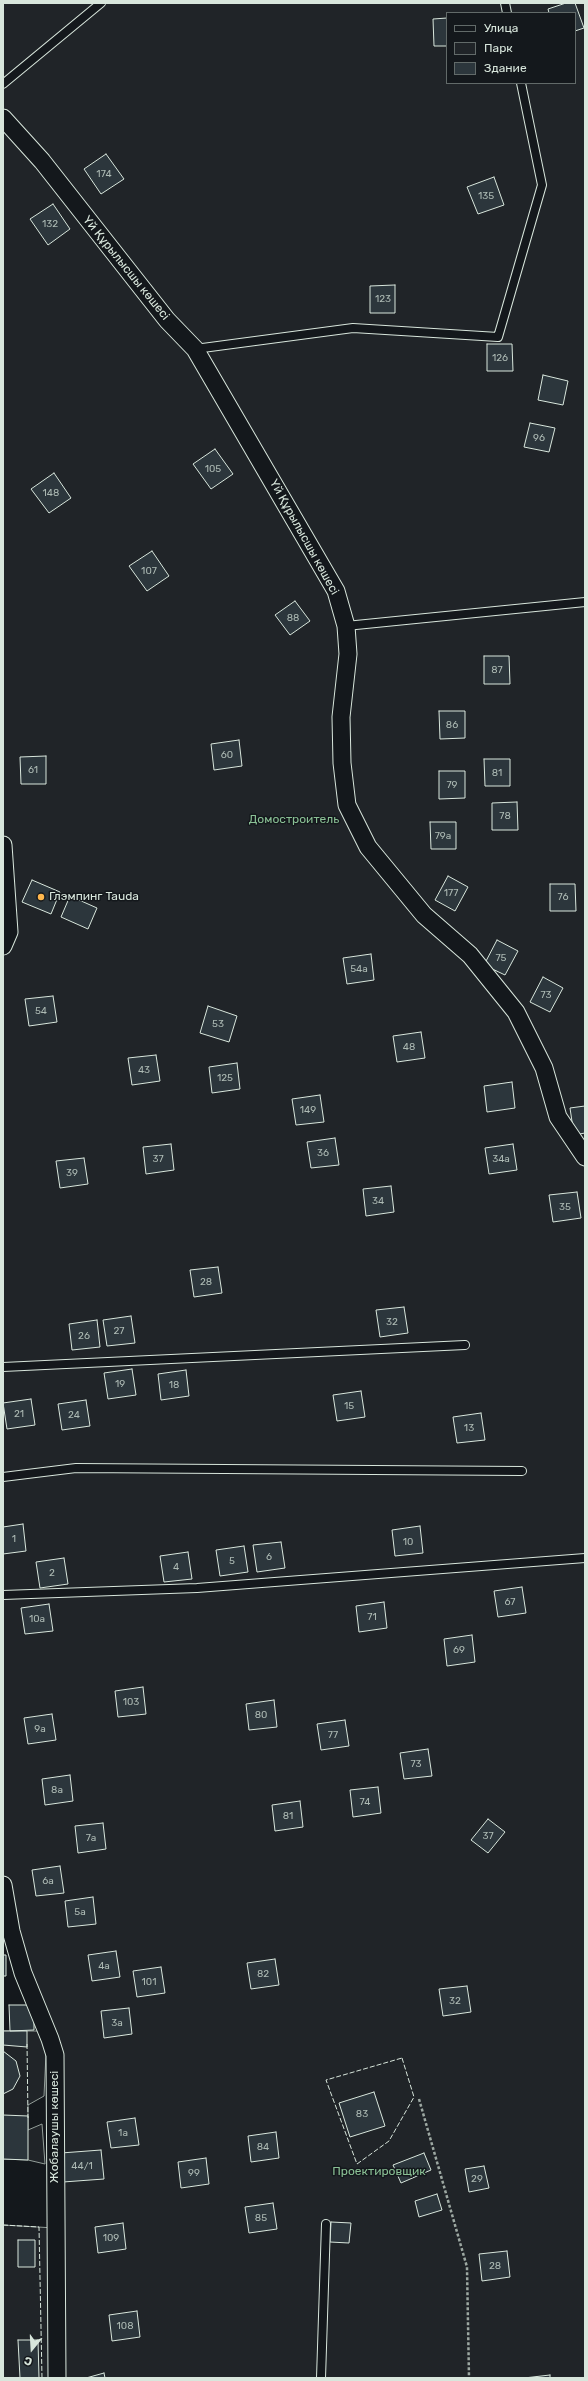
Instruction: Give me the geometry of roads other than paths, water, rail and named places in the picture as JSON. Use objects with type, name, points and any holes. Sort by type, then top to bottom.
[{"type":"street","name":"Үй Құрылысшы көшесі","points":[[3,118],[42,161],[167,320],[195,349],[336,591],[346,626],[348,654],[341,717],[342,763],[346,805],[373,854],[424,915],[470,955],[516,1012],[544,1068],[558,1117],[585,1157]]},
{"type":"street","points":[[3,845],[9,932],[3,946]]},
{"type":"street","name":"Жобалаушы көшесі","points":[[3,1885],[11,1931],[23,1973],[55,2055],[57,2378]]},
{"type":"lane","points":[[3,84],[101,3]]},
{"type":"lane","points":[[195,349],[353,328],[498,337],[542,185],[521,84]]},
{"type":"lane","points":[[346,626],[585,602]]},
{"type":"lane","points":[[3,1367],[465,1345]]},
{"type":"lane","points":[[3,1477],[76,1468],[522,1471]]},
{"type":"lane","points":[[3,1594],[197,1588],[585,1558]]},
{"type":"lane","points":[[321,2378],[326,2224]]},
{"type":"place","name":"Глэмпинг Tauda","points":[[41,897]]},
{"type":"park label","name":"Домостроитель","points":[[294,820]]},
{"type":"park label","name":"Проектировщик","points":[[379,2172]]}]
